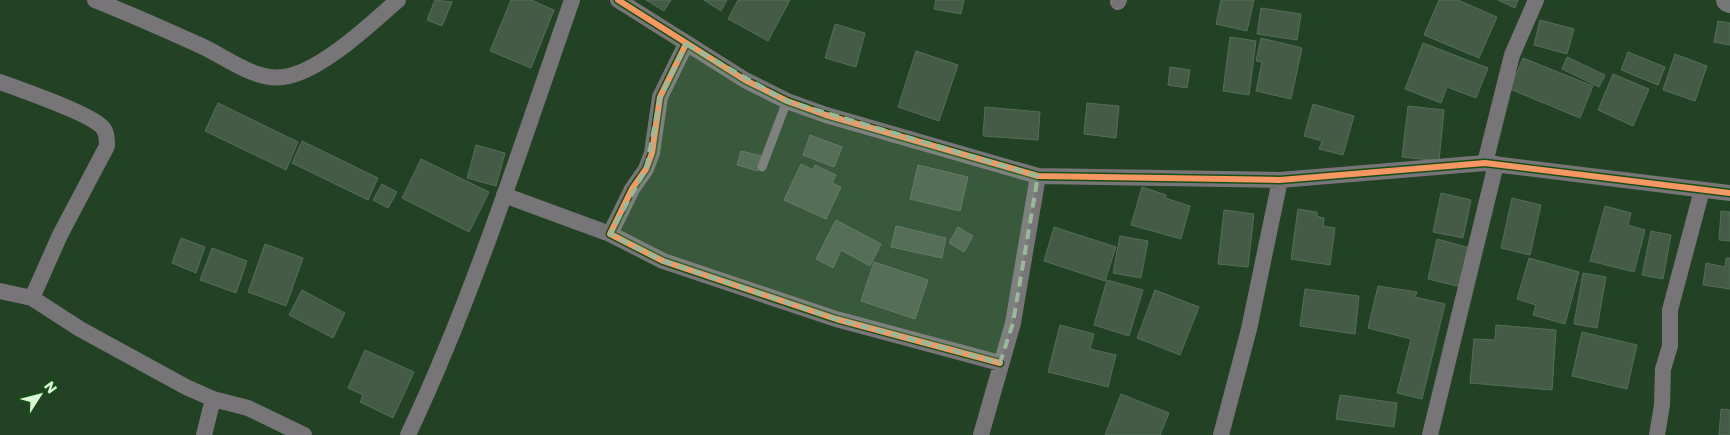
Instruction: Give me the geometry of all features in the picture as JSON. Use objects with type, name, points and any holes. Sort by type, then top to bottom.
[{"type":"street","points":[[95,0],[200,45],[229,62],[274,78],[289,76],[315,66],[398,0]]},
{"type":"street","points":[[408,435],[442,364],[504,195],[572,0]]},
{"type":"street","points":[[1430,435],[1512,55],[1536,0]]},
{"type":"street","points":[[621,1],[745,80],[787,101],[826,115],[1038,176],[1280,180],[1490,164],[1730,193]]},
{"type":"street","points":[[610,234],[632,189],[646,169],[652,153],[660,96],[686,44]]},
{"type":"street","points":[[0,82],[37,95],[91,120],[99,124],[106,135],[107,146],[68,219],[32,298]]},
{"type":"street","points":[[981,435],[1000,363],[1013,323],[1038,176]]},
{"type":"street","points":[[1221,435],[1249,329],[1280,180]]},
{"type":"street","points":[[1656,435],[1662,405],[1663,369],[1670,346],[1670,310],[1702,190]]},
{"type":"street","points":[[504,195],[610,234],[663,260],[827,316],[1000,363]]},
{"type":"street","points":[[0,291],[32,298],[80,329],[213,399],[248,408],[304,435]]},
{"type":"street","points":[[204,435],[213,399]]},
{"type":"lane","points":[[762,167],[787,101]]},
{"type":"highlighted area","points":[[686,44],[787,101],[1038,176],[1013,323],[1000,363],[836,319],[663,261],[610,234],[646,169],[660,97]]},
{"type":"building","points":[[435,0],[452,2],[442,26],[427,20]]},
{"type":"building","points":[[511,0],[531,0],[554,10],[531,68],[490,51]]},
{"type":"building","points":[[646,0],[671,0],[664,11]]},
{"type":"building","points":[[704,0],[727,0],[721,11]]},
{"type":"building","points":[[738,0],[790,0],[768,41],[728,19]]},
{"type":"building","points":[[936,0],[964,0],[961,14],[934,9]]},
{"type":"building","points":[[1221,0],[1254,0],[1247,31],[1216,24]]},
{"type":"building","points":[[1439,0],[1458,0],[1497,17],[1479,58],[1424,35]]},
{"type":"building","points":[[1498,0],[1518,0],[1515,8]]},
{"type":"building","points":[[1261,8],[1301,14],[1297,40],[1257,34]]},
{"type":"building","points":[[1540,20],[1574,29],[1567,54],[1534,45]]},
{"type":"building","points":[[1718,21],[1730,23],[1730,45],[1714,42]]},
{"type":"building","points":[[835,24],[865,33],[856,67],[825,58]]},
{"type":"building","points":[[1230,37],[1256,41],[1249,95],[1223,91]]},
{"type":"building","points":[[1261,38],[1302,48],[1291,99],[1256,91],[1262,62],[1256,61]]},
{"type":"building","points":[[1423,43],[1488,68],[1476,98],[1447,87],[1441,103],[1405,89]]},
{"type":"building","points":[[916,51],[958,65],[939,121],[898,107]]},
{"type":"building","points":[[1628,52],[1665,67],[1658,85],[1621,70]]},
{"type":"building","points":[[1675,54],[1707,66],[1695,101],[1663,90]]},
{"type":"building","points":[[1567,57],[1605,75],[1599,87],[1562,69]]},
{"type":"building","points":[[1523,58],[1593,86],[1580,118],[1510,89]]},
{"type":"building","points":[[1170,67],[1190,70],[1187,88],[1168,85]]},
{"type":"building","points":[[1613,74],[1649,89],[1633,126],[1598,110]]},
{"type":"building","points":[[218,103],[298,142],[286,170],[205,131]]},
{"type":"building","points":[[1087,103],[1119,106],[1116,138],[1084,134]]},
{"type":"building","points":[[1313,104],[1354,116],[1343,155],[1319,149],[1322,141],[1304,136]]},
{"type":"building","points":[[1408,106],[1444,110],[1439,161],[1402,157]]},
{"type":"building","points":[[985,107],[1040,112],[1038,140],[983,136]]},
{"type":"building","points":[[810,135],[842,147],[834,167],[803,155]]},
{"type":"building","points":[[302,141],[378,178],[368,200],[292,163]]},
{"type":"building","points":[[476,145],[505,153],[496,186],[467,178]]},
{"type":"building","points":[[741,151],[762,156],[758,171],[737,165]]},
{"type":"building","points":[[421,159],[489,192],[469,232],[402,198]]},
{"type":"building","points":[[801,164],[813,170],[815,165],[836,175],[832,183],[841,187],[826,219],[784,200]]},
{"type":"building","points":[[918,165],[968,177],[960,211],[910,199]]},
{"type":"building","points":[[382,184],[397,192],[388,208],[373,200]]},
{"type":"building","points":[[1142,187],[1166,195],[1165,198],[1190,206],[1181,239],[1131,225]]},
{"type":"building","points":[[1441,193],[1471,200],[1463,238],[1433,232]]},
{"type":"building","points":[[1512,198],[1541,205],[1530,255],[1501,248]]},
{"type":"building","points":[[1605,206],[1631,213],[1628,225],[1645,230],[1634,272],[1590,261]]},
{"type":"building","points":[[1298,209],[1317,212],[1317,216],[1324,218],[1323,226],[1335,228],[1330,265],[1291,259]]},
{"type":"building","points":[[1224,210],[1254,214],[1248,267],[1218,264]]},
{"type":"building","points":[[1721,211],[1730,212],[1730,241],[1719,240]]},
{"type":"building","points":[[836,220],[881,244],[870,266],[841,250],[833,268],[816,259]]},
{"type":"building","points":[[896,226],[946,238],[942,258],[891,247]]},
{"type":"building","points":[[958,227],[973,236],[964,252],[949,243]]},
{"type":"building","points":[[1054,227],[1116,247],[1105,281],[1044,261]]},
{"type":"building","points":[[1651,231],[1671,235],[1663,279],[1642,275]]},
{"type":"building","points":[[1120,236],[1148,241],[1141,278],[1113,273]]},
{"type":"building","points":[[181,238],[205,247],[196,273],[172,263]]},
{"type":"building","points":[[1437,239],[1470,248],[1461,287],[1428,279]]},
{"type":"building","points":[[265,244],[303,258],[286,306],[248,292]]},
{"type":"building","points":[[212,248],[247,261],[236,293],[200,280]]},
{"type":"building","points":[[1529,258],[1579,272],[1565,324],[1533,315],[1536,305],[1517,299]]},
{"type":"building","points":[[1726,258],[1730,258],[1730,289],[1703,285],[1706,263],[1725,267]]},
{"type":"building","points":[[874,262],[928,280],[915,319],[861,301]]},
{"type":"building","points":[[1583,273],[1606,277],[1597,328],[1574,324]]},
{"type":"building","points":[[1107,280],[1143,290],[1129,336],[1094,325]]},
{"type":"building","points":[[1378,286],[1417,292],[1415,297],[1445,304],[1422,399],[1397,393],[1411,339],[1368,328]]},
{"type":"building","points":[[1305,289],[1359,296],[1355,334],[1300,326]]},
{"type":"building","points":[[302,290],[345,313],[333,338],[289,315]]},
{"type":"building","points":[[1155,290],[1199,307],[1180,355],[1137,338]]},
{"type":"building","points":[[1060,325],[1094,334],[1090,349],[1116,355],[1108,387],[1048,372]]},
{"type":"building","points":[[1496,325],[1556,330],[1552,390],[1470,383],[1474,339],[1495,340]]},
{"type":"building","points":[[1582,332],[1637,345],[1627,389],[1572,376]]},
{"type":"building","points":[[365,350],[414,372],[393,418],[360,402],[363,395],[348,388]]},
{"type":"building","points":[[1121,394],[1169,413],[1160,435],[1105,435]]},
{"type":"building","points":[[1340,395],[1397,403],[1394,427],[1336,419]]},
{"type":"building","points":[[1721,409],[1730,410],[1730,435],[1719,435]]},
{"type":"cycle path","points":[[618,0],[745,80],[787,101],[826,115],[1038,176],[1280,180],[1485,163],[1730,193]]},
{"type":"cycle path","points":[[686,44],[660,97],[652,153],[646,169],[632,189],[610,234],[663,261],[836,319],[1000,363]]}]
